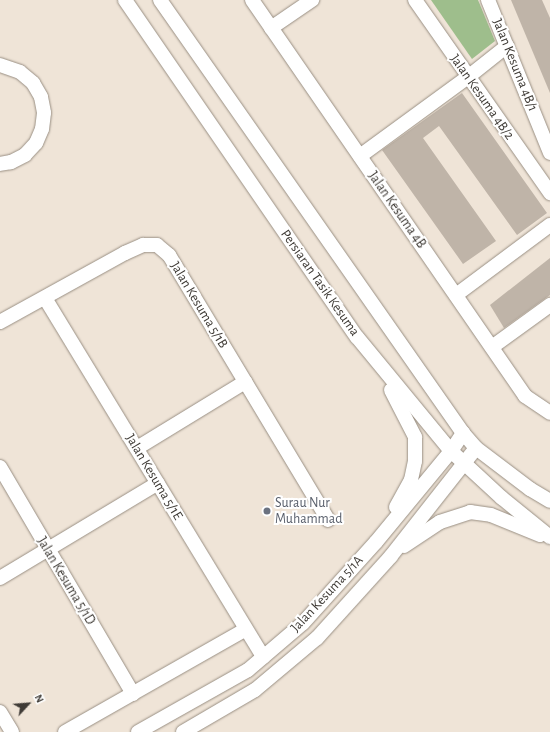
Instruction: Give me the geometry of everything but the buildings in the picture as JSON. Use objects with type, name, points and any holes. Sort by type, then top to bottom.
[{"type":"street","name":"Persiaran Tasik Kesuma","points":[[125,0],[357,337],[464,465],[550,538]]},
{"type":"street","points":[[160,0],[463,433],[476,448],[530,489],[550,501]]},
{"type":"street","name":"Jalan Kesuma 4B","points":[[252,0],[525,396],[550,413]]},
{"type":"street","points":[[271,28],[312,0]]},
{"type":"street","name":"Jalan Kesuma 4B/2","points":[[415,0],[550,193]]},
{"type":"street","name":"Jalan Kesuma 4B/1","points":[[488,0],[550,153]]},
{"type":"street","points":[[360,156],[468,77],[507,46]]},
{"type":"street","points":[[0,65],[20,72],[33,83],[41,97],[44,113],[42,129],[36,143],[25,155],[11,162],[0,164]]},
{"type":"street","points":[[456,295],[550,225]]},
{"type":"street","name":"Jalan Kesuma 5/1B","points":[[0,322],[125,253],[143,245],[157,245],[169,255],[328,520]]},
{"type":"street","name":"Jalan Kesuma 5/1E","points":[[45,298],[263,657]]},
{"type":"street","points":[[492,348],[550,305]]},
{"type":"street","points":[[357,337],[400,404],[416,437],[415,461],[411,480],[376,542]]},
{"type":"street","points":[[137,448],[245,382]]},
{"type":"street","name":"Jalan Kesuma 5/1A","points":[[138,732],[248,670],[303,623],[376,542],[451,451],[463,433]]},
{"type":"street","name":"Jalan Kesuma 5/1A","points":[[183,732],[255,690],[317,638],[391,556],[476,448]]},
{"type":"street","name":"Jalan Kesuma 5/1D","points":[[0,467],[133,694]]},
{"type":"street","points":[[0,578],[158,483]]},
{"type":"street","points":[[391,556],[440,522],[470,512],[491,515],[550,538]]},
{"type":"street","points":[[66,732],[246,629]]},
{"type":"street","points":[[0,712],[12,732]]},
{"type":"green space","points":[[431,0],[478,0],[495,41],[472,59]]},
{"type":"place","name":"Surau Nur Muhammad","points":[[267,511]]}]
